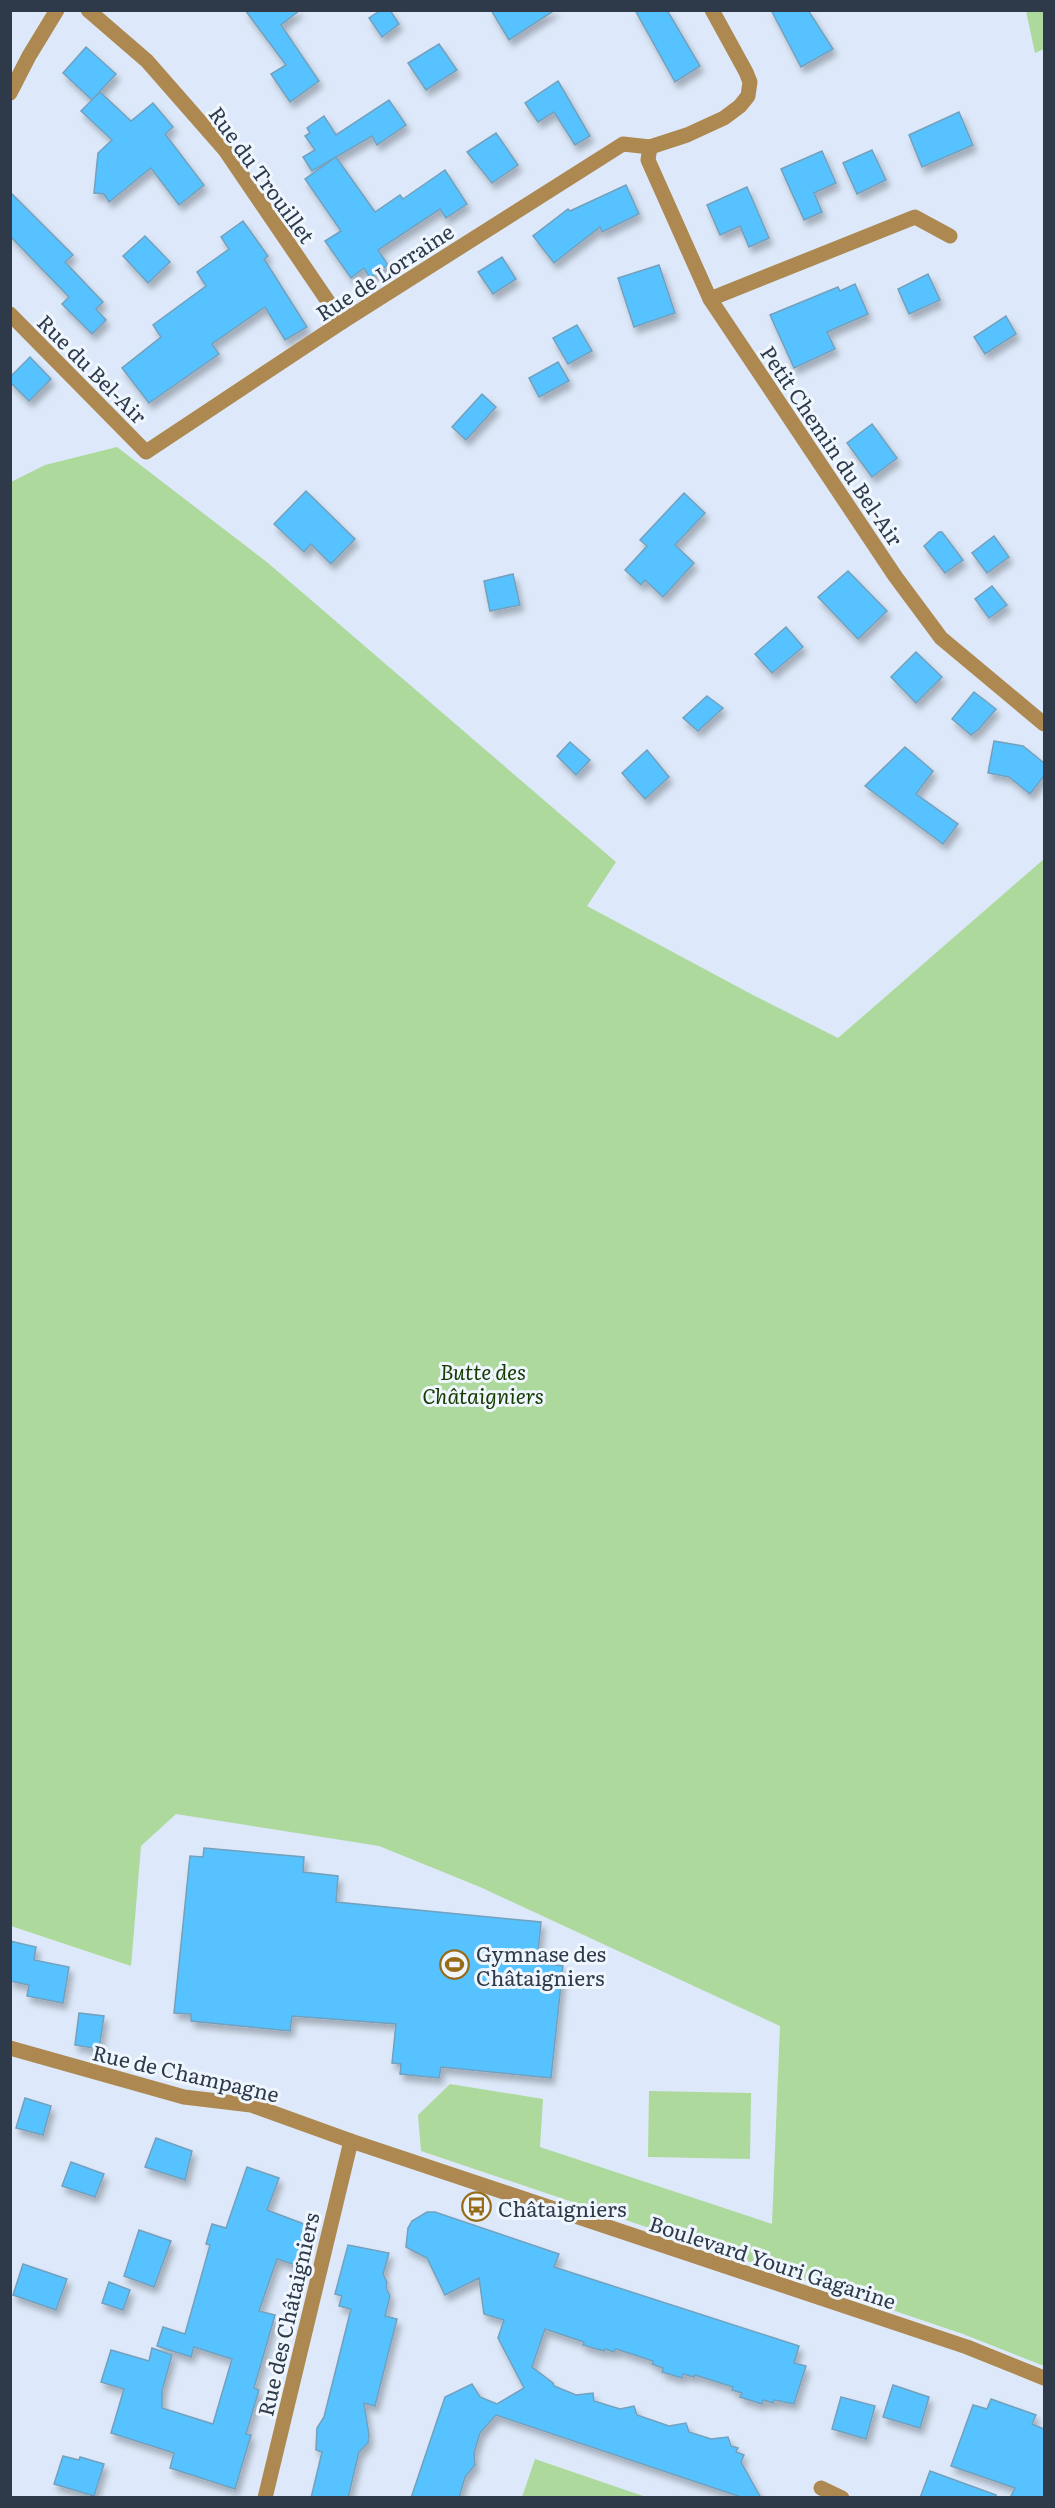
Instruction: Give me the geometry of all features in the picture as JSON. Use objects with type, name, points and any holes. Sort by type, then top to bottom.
[{"type":"street","points":[[10,93],[57,10]]},
{"type":"street","name":"Rue du Trouillet","points":[[88,10],[147,61],[225,150],[342,322]]},
{"type":"street","points":[[650,147],[687,135],[724,118],[740,106],[748,96],[750,82],[746,72],[712,10]]},
{"type":"street","name":"Rue de Lorraine","points":[[146,452],[342,322],[623,144],[650,147]]},
{"type":"street","name":"Petit Chemin du Bel-Air","points":[[650,147],[648,160],[710,300],[895,576],[941,638],[1044,724]]},
{"type":"street","points":[[710,300],[915,218],[950,236]]},
{"type":"street","name":"Rue du Bel-Air","points":[[10,314],[146,452]]},
{"type":"street","name":"Rue de Champagne","points":[[10,2048],[184,2097],[250,2105],[351,2141]]},
{"type":"street","name":"Boulevard Youri Gagarine","points":[[351,2141],[967,2347],[1044,2378]]},
{"type":"street","name":"Rue des Châtaigniers","points":[[265,2498],[351,2141]]},
{"type":"street","points":[[821,2488],[842,2498]]},
{"type":"green space","points":[[1026,11],[1044,11],[1044,49],[1035,53]]},
{"type":"green space","name":"Butte des Châtaigniers","points":[[117,447],[268,563],[616,862],[587,906],[838,1038],[1044,859],[1044,2366],[963,2334],[421,2151],[418,2115],[450,2084],[543,2099],[540,2147],[772,2224],[780,2026],[480,1887],[379,1846],[176,1814],[141,1846],[131,1966],[11,1926],[11,482],[45,465]]},
{"type":"green space","points":[[649,2091],[751,2093],[750,2159],[648,2157]]},
{"type":"green space","points":[[535,2459],[646,2497],[522,2497]]},
{"type":"building","points":[[245,10],[300,10],[281,25],[319,81],[290,102],[271,74],[286,65]]},
{"type":"building","points":[[381,10],[390,10],[399,24],[382,37],[369,18]]},
{"type":"building","points":[[491,10],[555,10],[509,40]]},
{"type":"building","points":[[635,10],[667,10],[700,66],[675,82]]},
{"type":"building","points":[[771,10],[808,10],[833,49],[801,67]]},
{"type":"building","points":[[439,44],[457,70],[426,90],[408,63]]},
{"type":"building","points":[[86,47],[116,74],[92,100],[63,73]]},
{"type":"building","points":[[558,81],[590,136],[575,145],[554,112],[538,122],[525,103]]},
{"type":"building","points":[[100,92],[131,121],[153,103],[173,127],[165,134],[204,185],[179,205],[151,168],[109,202],[104,194],[94,193],[98,153],[112,140],[81,111]]},
{"type":"building","points":[[389,100],[406,125],[377,145],[372,136],[312,171],[303,157],[315,150],[305,136],[310,133],[307,128],[324,116],[336,135]]},
{"type":"building","points":[[959,112],[973,145],[922,167],[909,135]]},
{"type":"building","points":[[496,133],[518,165],[492,183],[467,152]]},
{"type":"building","points":[[872,150],[886,180],[857,194],[843,163]]},
{"type":"building","points":[[822,151],[836,183],[814,193],[822,212],[804,220],[781,169]]},
{"type":"building","points":[[336,157],[375,212],[400,195],[403,199],[445,170],[467,204],[446,218],[440,209],[378,250],[388,265],[370,278],[364,268],[351,278],[325,241],[341,231],[305,179]]},
{"type":"building","points":[[626,185],[639,214],[602,232],[600,227],[554,263],[533,236],[568,209],[570,211]]},
{"type":"building","points":[[747,187],[769,238],[749,247],[740,226],[720,235],[707,205]]},
{"type":"building","points":[[10,192],[73,255],[65,262],[103,302],[96,309],[106,320],[92,334],[62,304],[69,297],[10,236]]},
{"type":"building","points":[[243,221],[268,256],[264,259],[307,327],[285,340],[265,307],[212,344],[219,354],[149,403],[122,368],[161,337],[153,325],[206,286],[197,272],[229,249],[221,237]]},
{"type":"building","points":[[145,236],[170,262],[148,283],[123,256]]},
{"type":"building","points":[[502,257],[516,279],[493,294],[478,272]]},
{"type":"building","points":[[659,265],[675,313],[634,327],[618,278]]},
{"type":"building","points":[[928,274],[940,300],[909,314],[898,289]]},
{"type":"building","points":[[855,284],[868,314],[827,332],[835,349],[794,368],[770,315],[838,287],[840,291]]},
{"type":"building","points":[[1006,316],[1016,334],[985,354],[974,337]]},
{"type":"building","points":[[577,325],[592,351],[568,364],[553,338]]},
{"type":"building","points":[[30,357],[51,379],[29,401],[10,382],[10,377]]},
{"type":"building","points":[[558,362],[569,381],[539,397],[529,378]]},
{"type":"building","points":[[482,394],[496,407],[466,440],[452,427]]},
{"type":"building","points":[[872,424],[897,458],[872,477],[847,443]]},
{"type":"building","points":[[306,491],[355,539],[331,564],[311,544],[304,552],[274,524]]},
{"type":"building","points":[[684,493],[705,513],[675,545],[694,563],[663,597],[645,580],[641,585],[625,570],[647,546],[640,540]]},
{"type":"building","points":[[939,532],[942,532],[963,560],[945,573],[924,546]]},
{"type":"building","points":[[994,536],[1009,557],[987,573],[972,553]]},
{"type":"building","points":[[848,571],[887,611],[858,639],[818,597]]},
{"type":"building","points":[[513,574],[520,605],[490,611],[484,581]]},
{"type":"building","points":[[992,586],[1007,605],[989,618],[975,599]]},
{"type":"building","points":[[786,627],[803,647],[772,673],[755,654]]},
{"type":"building","points":[[916,652],[942,677],[916,703],[891,677]]},
{"type":"building","points":[[974,692],[996,709],[971,735],[952,719]]},
{"type":"building","points":[[707,696],[723,708],[698,731],[683,718]]},
{"type":"building","points":[[994,741],[1023,746],[1044,763],[1044,776],[1030,794],[1009,777],[988,773]]},
{"type":"building","points":[[570,742],[590,760],[576,775],[557,756]]},
{"type":"building","points":[[905,747],[933,771],[916,794],[958,824],[943,844],[865,786]]},
{"type":"building","points":[[647,750],[669,777],[645,799],[622,773]]},
{"type":"building","name":"Gymnase des Châtaigniers","points":[[204,1848],[304,1857],[303,1872],[338,1876],[336,1902],[541,1922],[537,1963],[563,1966],[551,2078],[441,2067],[439,2078],[400,2074],[401,2064],[392,2063],[396,2024],[292,2016],[290,2031],[191,2021],[191,2014],[174,2013],[190,1856],[203,1857]]},
{"type":"building","points":[[10,1941],[36,1947],[34,1960],[69,1967],[63,2003],[27,1996],[29,1985],[10,1981]]},
{"type":"building","points":[[79,2013],[104,2016],[99,2049],[75,2045]]},
{"type":"building","points":[[25,2098],[51,2106],[43,2135],[16,2128]]},
{"type":"building","points":[[156,2138],[192,2151],[185,2180],[145,2167]]},
{"type":"building","points":[[71,2162],[104,2174],[95,2197],[62,2186]]},
{"type":"building","points":[[247,2167],[279,2178],[267,2210],[312,2227],[299,2266],[277,2259],[259,2311],[275,2315],[254,2388],[259,2390],[246,2434],[251,2435],[235,2489],[170,2468],[174,2453],[111,2433],[124,2389],[101,2382],[111,2350],[149,2361],[152,2348],[172,2355],[162,2391],[162,2408],[213,2424],[232,2359],[194,2347],[191,2357],[157,2346],[163,2327],[185,2334],[210,2245],[206,2244],[212,2224],[226,2228]]},
{"type":"building","points":[[427,2212],[435,2212],[559,2254],[554,2267],[799,2346],[794,2363],[806,2366],[794,2404],[763,2400],[762,2404],[740,2397],[742,2393],[732,2390],[733,2387],[695,2375],[694,2377],[683,2374],[682,2378],[662,2372],[663,2368],[652,2364],[653,2361],[616,2349],[614,2352],[605,2349],[604,2351],[583,2345],[584,2342],[545,2329],[532,2367],[554,2386],[576,2395],[593,2393],[594,2401],[620,2409],[634,2406],[637,2415],[669,2426],[686,2423],[689,2432],[711,2439],[728,2437],[731,2446],[738,2448],[736,2452],[744,2455],[741,2462],[761,2498],[744,2498],[496,2415],[480,2433],[474,2453],[475,2465],[465,2477],[459,2498],[411,2498],[445,2397],[472,2384],[480,2397],[497,2404],[524,2388],[498,2338],[504,2320],[484,2314],[479,2278],[445,2295],[427,2258],[406,2247],[408,2228],[412,2221]]},
{"type":"building","points":[[139,2230],[171,2241],[154,2287],[124,2276]]},
{"type":"building","points":[[348,2245],[389,2253],[383,2274],[390,2296],[385,2316],[397,2319],[375,2406],[364,2403],[368,2443],[359,2452],[348,2498],[311,2498],[322,2452],[316,2450],[317,2428],[324,2417],[351,2309],[339,2306],[342,2296],[335,2294]]},
{"type":"building","points":[[23,2264],[67,2279],[56,2310],[13,2295]]},
{"type":"building","points":[[109,2282],[130,2290],[123,2310],[102,2303]]},
{"type":"building","points":[[893,2385],[929,2397],[920,2428],[883,2417]]},
{"type":"building","points":[[841,2397],[875,2406],[866,2439],[832,2429]]},
{"type":"building","points":[[991,2399],[1036,2415],[1032,2424],[1044,2429],[1044,2498],[1010,2498],[1015,2488],[951,2466],[973,2405],[987,2409]]},
{"type":"building","points":[[63,2456],[79,2460],[80,2457],[104,2464],[94,2496],[54,2484]]},
{"type":"building","points":[[930,2471],[996,2495],[995,2498],[920,2498]]},
{"type":"place","name":"Gymnase des Châtaigniers","points":[[455,1964]]},
{"type":"place","name":"Châtaigniers","points":[[477,2207]]}]
